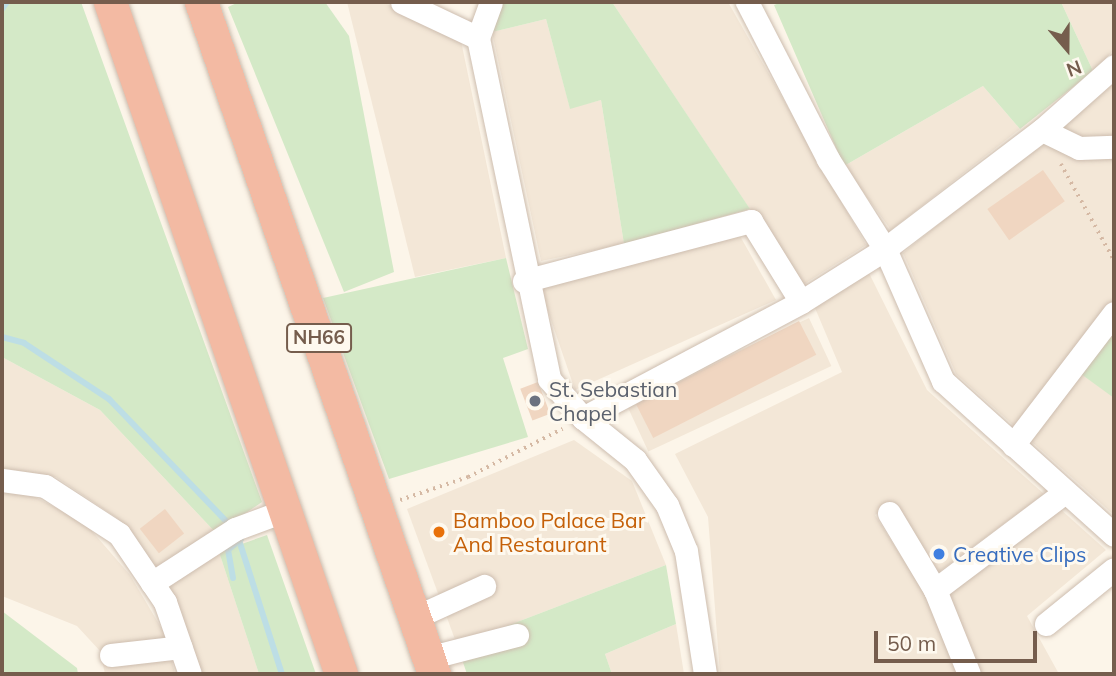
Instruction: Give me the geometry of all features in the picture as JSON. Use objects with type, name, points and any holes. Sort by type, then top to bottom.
[{"type":"highway","points":[[110,2],[341,674]]},
{"type":"highway","name":"NH66","points":[[201,2],[379,508],[431,666]]},
{"type":"street","points":[[402,2],[478,38]]},
{"type":"street","points":[[491,2],[478,38],[524,281],[549,379],[583,418],[635,460],[667,505],[686,551],[705,674]]},
{"type":"street","points":[[747,2],[828,159],[885,249],[943,381],[1114,535]]},
{"type":"street","points":[[583,418],[801,302],[885,249],[1042,130],[1114,66]]},
{"type":"street","points":[[1042,130],[1079,148],[1114,147]]},
{"type":"street","points":[[524,281],[751,221],[801,302]]},
{"type":"street","points":[[1013,445],[1114,313]]},
{"type":"street","points":[[2,481],[46,486],[119,534],[152,583],[190,674]]},
{"type":"street","points":[[935,590],[1065,492]]},
{"type":"street","points":[[152,583],[234,529],[286,510]]},
{"type":"street","points":[[889,513],[935,590],[969,674]]},
{"type":"street","points":[[1046,624],[1114,569]]},
{"type":"street","points":[[416,617],[484,586]]},
{"type":"street","points":[[431,666],[517,635]]},
{"type":"street","points":[[111,656],[181,648]]},
{"type":"path","points":[[1042,130],[1114,260]]},
{"type":"path","points":[[379,508],[468,477],[541,440]]},
{"type":"shaded area","points":[[347,2],[383,2],[461,41],[506,258],[415,277]]},
{"type":"shaded area","points":[[612,2],[728,2],[866,245],[801,286]]},
{"type":"shaded area","points":[[1061,2],[1114,2],[1114,50],[1093,71]]},
{"type":"shaded area","points":[[546,19],[570,108],[601,100],[624,244],[541,261],[492,32]]},
{"type":"shaded area","points":[[1114,82],[1114,515],[956,374],[903,253]]},
{"type":"shaded area","points":[[983,86],[1020,129],[891,230],[844,166]]},
{"type":"shaded area","points":[[740,236],[776,300],[575,390],[538,282]]},
{"type":"shaded area","points":[[867,269],[927,390],[1044,494],[936,574],[894,503],[875,515],[928,599],[958,674],[720,674],[708,517],[675,454],[842,372],[815,308]]},
{"type":"shaded area","points":[[809,318],[831,366],[648,451],[626,403]]},
{"type":"shaded area","points":[[2,357],[100,410],[216,533],[158,570],[117,518],[56,477],[2,468]]},
{"type":"shaded area","points":[[574,440],[632,481],[666,565],[457,645],[407,509]]},
{"type":"shaded area","points":[[2,490],[25,492],[84,522],[130,575],[166,636],[175,674],[105,674],[100,651],[77,626],[2,596]]},
{"type":"shaded area","points":[[1059,508],[1106,550],[1027,616],[1059,674],[977,674],[945,592]]},
{"type":"shaded area","points":[[219,552],[259,674],[202,674],[169,584]]},
{"type":"shaded area","points":[[676,624],[684,674],[612,674],[605,654]]},
{"type":"green space","points":[[2,2],[81,2],[262,502],[216,533],[100,410],[2,357]]},
{"type":"green space","points":[[239,2],[325,2],[349,36],[394,272],[344,292],[228,7]]},
{"type":"green space","points":[[501,2],[612,2],[750,209],[624,244],[601,100],[570,109],[546,19],[492,32]]},
{"type":"green space","points":[[782,2],[1061,2],[1093,71],[1020,129],[983,86],[844,166],[774,5]]},
{"type":"green space","points":[[506,258],[528,349],[503,358],[528,437],[389,479],[323,298]]},
{"type":"green space","points":[[1114,331],[1114,398],[1081,374]]},
{"type":"green space","points":[[267,535],[316,674],[259,674],[219,552]]},
{"type":"green space","points":[[666,565],[676,624],[605,654],[612,674],[467,674],[457,645]]},
{"type":"green space","points":[[2,611],[77,668],[78,674],[2,674]]},
{"type":"building","points":[[1043,170],[1065,201],[1009,240],[987,209]]},
{"type":"building","points":[[799,321],[816,355],[653,438],[636,404]]},
{"type":"building","name":"St. Sebastian Chapel","points":[[538,382],[550,414],[532,421],[520,389]]},
{"type":"building","points":[[165,509],[184,533],[159,553],[140,529]]},
{"type":"waterway","points":[[2,9],[7,2]]},
{"type":"waterway","points":[[2,337],[24,343],[109,399],[230,525]]},
{"type":"waterway","points":[[237,534],[282,674]]},
{"type":"waterway","points":[[233,578],[228,550],[241,539]]},
{"type":"place","name":"St. Sebastian Chapel","points":[[535,401]]},
{"type":"place","name":"Bamboo Palace Bar And Restaurant","points":[[439,532]]},
{"type":"place","name":"Creative Clips","points":[[939,554]]}]
